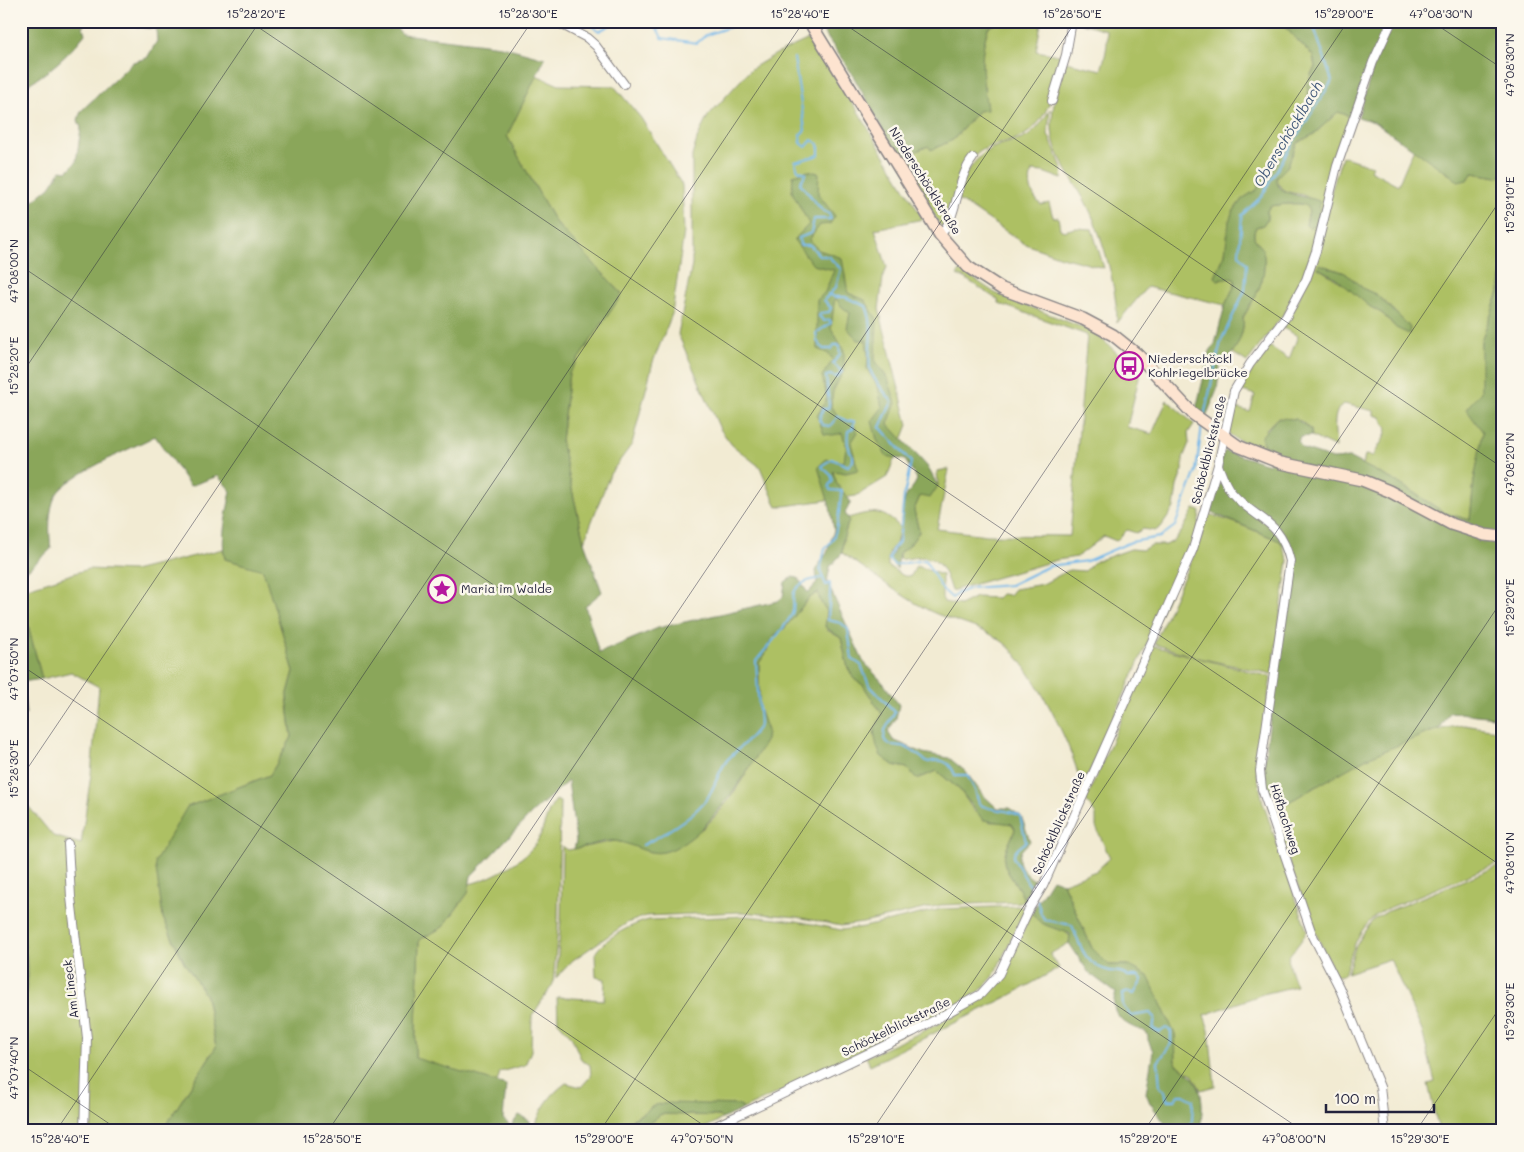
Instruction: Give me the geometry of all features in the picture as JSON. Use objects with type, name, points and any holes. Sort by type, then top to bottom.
[{"type":"main road","name":"Niederschöcklstraße","points":[[809,21],[940,235],[968,267],[992,284],[1016,295],[1084,319],[1117,338],[1139,356],[1193,414],[1209,428],[1253,453],[1281,463],[1362,480],[1389,491],[1451,524],[1485,535],[1503,537]]},
{"type":"street","points":[[555,21],[587,38],[596,46],[624,84]]},
{"type":"street","points":[[1052,101],[1066,55],[1072,21]]},
{"type":"street","name":"Schöcklblickstraße","points":[[1043,886],[1193,549],[1218,465],[1230,406],[1238,383],[1286,317],[1306,280],[1316,251],[1337,166],[1373,62],[1392,21]]},
{"type":"street","points":[[940,235],[948,225],[963,174],[974,158]]},
{"type":"street","name":"Höfbachweg","points":[[1218,465],[1231,492],[1276,528],[1287,547],[1290,561],[1260,771],[1262,789],[1312,934],[1339,987],[1380,1087],[1385,1131]]},
{"type":"street","name":"Am Lineck","points":[[68,844],[70,889],[86,1024],[84,1131]]},
{"type":"street","name":"Schöckelblickstraße","points":[[705,1131],[914,1032],[977,997],[999,974],[1043,886]]},
{"type":"green space","points":[[21,21],[85,21],[83,27],[85,34],[72,50],[56,64],[21,88]]},
{"type":"green space","points":[[134,21],[390,21],[402,34],[501,46],[545,58],[507,136],[555,222],[622,294],[569,373],[561,441],[584,542],[602,592],[585,606],[599,653],[658,628],[778,601],[783,597],[785,582],[792,577],[798,578],[808,593],[817,583],[816,569],[827,553],[834,530],[830,507],[818,467],[826,459],[844,462],[846,446],[842,433],[824,434],[817,416],[827,398],[822,376],[833,360],[829,354],[817,349],[817,300],[825,292],[834,270],[813,265],[794,240],[809,224],[792,192],[793,175],[808,171],[819,173],[818,194],[835,216],[830,224],[820,225],[809,240],[819,250],[842,258],[848,293],[865,300],[877,319],[875,360],[888,379],[896,403],[888,424],[927,466],[938,486],[930,498],[920,496],[914,510],[919,532],[909,546],[899,553],[897,569],[889,559],[899,537],[905,499],[917,479],[905,460],[886,456],[877,440],[872,421],[882,408],[878,387],[867,369],[866,340],[858,340],[847,328],[850,313],[841,306],[835,297],[831,328],[844,350],[844,370],[833,391],[831,407],[841,419],[851,421],[858,432],[851,443],[858,470],[846,473],[833,471],[837,484],[851,502],[845,513],[849,520],[843,539],[842,553],[830,567],[827,582],[863,661],[884,684],[899,705],[896,718],[888,732],[893,740],[923,753],[949,758],[965,771],[983,795],[997,808],[1009,808],[1021,816],[1030,841],[1021,852],[1019,862],[1027,874],[1038,882],[1028,901],[1024,902],[1023,896],[1004,864],[1006,852],[1015,829],[1012,824],[983,820],[960,790],[937,771],[917,779],[907,768],[893,765],[881,756],[874,732],[882,714],[863,685],[855,680],[848,668],[841,638],[825,627],[827,611],[820,601],[818,592],[808,599],[785,628],[772,637],[766,653],[759,663],[759,709],[767,731],[766,740],[747,771],[709,822],[679,846],[664,852],[646,851],[615,841],[574,849],[576,841],[568,781],[532,813],[471,876],[468,893],[443,927],[419,940],[415,1058],[506,1085],[503,1119],[511,1126],[519,1115],[530,1121],[530,1131],[162,1131],[216,1047],[206,996],[184,962],[163,918],[155,862],[187,807],[270,775],[292,737],[287,697],[294,671],[263,570],[225,559],[223,542],[231,491],[218,476],[190,486],[155,436],[101,462],[63,487],[53,501],[50,514],[51,549],[21,576],[21,211],[50,187],[61,170],[67,171],[76,162],[81,128],[78,120],[81,111],[133,62],[147,58],[157,41],[156,29],[137,27]]},
{"type":"green space","points":[[816,21],[1000,21],[988,28],[983,50],[982,69],[987,110],[978,111],[953,140],[931,150],[928,146],[899,159],[851,72]]},
{"type":"green space","points":[[1000,21],[1041,23],[1036,51],[1064,56],[1053,94],[1035,127],[1025,135],[988,147],[975,156],[942,228],[899,159],[928,146],[953,140],[978,111],[985,89],[981,77],[983,46],[988,28]]},
{"type":"green space","points":[[1075,21],[1279,21],[1313,56],[1315,67],[1311,74],[1307,93],[1309,110],[1304,120],[1289,133],[1284,148],[1273,158],[1271,169],[1266,172],[1259,182],[1259,189],[1242,199],[1232,213],[1225,254],[1215,277],[1218,280],[1227,277],[1235,280],[1235,285],[1225,305],[1147,287],[1117,323],[1115,295],[1100,235],[1084,199],[1061,160],[1052,130],[1054,104],[1066,62],[1101,70],[1105,55],[1107,45],[1106,30]]},
{"type":"green space","points":[[1279,21],[1388,21],[1370,60],[1352,117],[1338,112],[1314,134],[1297,143],[1287,167],[1277,177],[1277,184],[1286,192],[1320,202],[1318,224],[1309,228],[1306,225],[1309,210],[1305,205],[1293,204],[1270,206],[1267,211],[1267,219],[1263,225],[1256,227],[1254,237],[1264,256],[1262,280],[1243,317],[1238,344],[1230,357],[1220,366],[1217,390],[1206,417],[1196,409],[1210,351],[1215,344],[1225,305],[1235,285],[1235,280],[1232,278],[1218,280],[1215,277],[1225,254],[1229,221],[1242,199],[1258,189],[1261,177],[1271,169],[1275,154],[1284,148],[1289,133],[1304,120],[1309,110],[1307,84],[1315,67],[1313,56]]},
{"type":"green space","points":[[1395,21],[1503,21],[1503,175],[1498,177],[1473,173],[1467,180],[1458,182],[1374,122],[1358,117],[1375,62]]},
{"type":"green space","points":[[809,39],[859,113],[923,219],[875,229],[887,267],[883,278],[879,309],[908,425],[887,477],[856,496],[777,507],[760,467],[732,445],[720,429],[678,334],[692,265],[692,156],[698,136],[708,116],[751,69],[776,54]]},
{"type":"green space","points":[[536,75],[559,85],[614,86],[641,118],[682,185],[684,232],[672,314],[653,362],[632,444],[610,474],[584,542],[561,441],[569,373],[622,294],[555,222],[507,136]]},
{"type":"green space","points":[[1050,109],[1048,134],[1063,170],[1062,179],[1043,172],[1032,171],[1031,190],[1041,205],[1049,203],[1053,217],[1058,217],[1060,229],[1064,231],[1075,228],[1092,229],[1104,268],[1061,257],[1025,244],[957,200],[965,176],[981,156],[995,147],[1028,136],[1038,127]]},
{"type":"green space","points":[[1338,112],[1352,117],[1333,165],[1313,250],[1303,279],[1283,315],[1247,362],[1233,353],[1242,331],[1243,318],[1262,280],[1264,256],[1254,237],[1254,231],[1256,227],[1263,225],[1267,219],[1267,211],[1270,206],[1288,204],[1306,205],[1309,210],[1306,225],[1309,228],[1319,211],[1314,202],[1302,195],[1284,190],[1276,180],[1287,167],[1297,143],[1314,134]]},
{"type":"green space","points":[[1414,148],[1448,174],[1467,180],[1473,173],[1498,177],[1503,175],[1503,266],[1499,292],[1481,341],[1484,432],[1474,480],[1470,520],[1445,513],[1397,482],[1363,465],[1365,455],[1373,456],[1387,429],[1381,417],[1374,415],[1374,411],[1344,404],[1340,407],[1335,418],[1336,448],[1311,436],[1311,430],[1301,421],[1277,418],[1266,429],[1263,444],[1273,451],[1272,455],[1232,437],[1228,432],[1233,407],[1250,412],[1255,395],[1237,389],[1266,344],[1289,359],[1298,336],[1281,327],[1299,299],[1342,156],[1372,166],[1370,170],[1398,185]],"holes":[[[1328,267],[1345,273],[1364,289],[1377,295],[1407,324],[1405,332],[1393,325],[1383,314],[1369,306],[1356,292],[1318,268]]]},
{"type":"green space","points":[[1319,264],[1345,273],[1364,289],[1377,295],[1407,324],[1410,328],[1409,334],[1396,328],[1383,314],[1369,306],[1336,278],[1318,268]]},
{"type":"green space","points":[[1503,266],[1503,718],[1450,712],[1440,728],[1367,758],[1271,812],[1263,771],[1287,599],[1295,560],[1280,541],[1208,511],[1224,451],[1269,464],[1273,451],[1263,444],[1261,437],[1277,418],[1296,419],[1311,430],[1311,436],[1300,437],[1298,442],[1303,449],[1333,459],[1350,458],[1397,482],[1445,513],[1470,520],[1474,480],[1483,432],[1466,409],[1481,392],[1481,341],[1499,292]]},
{"type":"green space","points":[[961,270],[995,293],[1094,332],[1140,374],[1127,427],[1152,434],[1167,400],[1194,424],[1188,433],[1189,443],[1183,458],[1183,469],[1177,486],[1174,508],[1161,527],[1155,531],[1143,529],[1136,533],[1127,530],[1116,541],[1104,536],[1077,557],[1057,560],[951,591],[943,571],[934,560],[920,557],[900,560],[899,553],[909,546],[919,532],[914,510],[920,496],[938,486],[937,471],[949,469],[937,529],[987,535],[1070,536],[1087,335],[1000,304],[998,300],[957,275]]},
{"type":"green space","points":[[1194,509],[1200,511],[1198,529],[1081,791],[1072,756],[1052,711],[1026,669],[1003,642],[977,628],[939,615],[918,605],[842,553],[848,518],[870,513],[881,514],[900,527],[896,544],[889,554],[888,566],[904,576],[911,576],[916,566],[942,575],[942,598],[944,602],[960,605],[976,597],[997,598],[1001,594],[1009,595],[1014,589],[1043,584],[1069,570],[1085,571],[1094,562],[1131,549],[1142,550],[1152,545],[1166,545],[1175,540],[1182,531]]},
{"type":"green space","points":[[1208,514],[1280,541],[1288,560],[1272,674],[1199,658],[1154,644],[1201,538]]},
{"type":"green space","points":[[223,549],[225,559],[263,569],[294,671],[287,697],[292,737],[270,775],[187,807],[163,918],[184,962],[206,996],[216,1047],[162,1131],[21,1131],[21,1026],[28,976],[21,911],[21,803],[29,807],[53,836],[81,844],[91,774],[99,687],[71,672],[42,679],[21,598],[21,590],[88,569],[133,571]]},
{"type":"green space","points":[[818,592],[820,601],[827,611],[827,630],[841,638],[848,668],[855,680],[863,685],[882,714],[881,717],[893,765],[907,768],[922,777],[937,771],[960,790],[974,811],[991,822],[1008,821],[1012,824],[1015,829],[1006,852],[1004,864],[1023,896],[1024,902],[941,905],[863,923],[841,926],[797,917],[741,912],[646,916],[627,923],[573,960],[556,978],[561,920],[562,846],[568,850],[615,841],[630,844],[649,852],[692,835],[703,828],[723,808],[740,783],[767,731],[759,709],[759,663],[766,653],[772,637],[785,628],[808,599]]},
{"type":"green space","points":[[21,598],[42,679],[22,682],[26,714],[21,714]]},
{"type":"green space","points":[[1153,646],[1271,677],[1257,773],[1263,803],[1307,931],[1288,960],[1296,986],[1263,994],[1204,1015],[1209,1030],[1215,1086],[1201,1090],[1192,1074],[1176,1064],[1175,1034],[1128,965],[1109,965],[1092,948],[1063,883],[1096,871],[1110,858],[1096,827],[1096,815],[1086,800]]},
{"type":"green space","points":[[1464,725],[1503,731],[1503,861],[1384,910],[1368,923],[1362,931],[1344,975],[1336,976],[1311,923],[1271,812],[1340,772],[1388,748],[1438,730]]},
{"type":"green space","points":[[556,800],[560,802],[558,926],[553,984],[532,1016],[531,1051],[525,1065],[500,1072],[497,1083],[415,1059],[419,940],[443,927],[468,893],[469,884],[486,879],[504,870],[534,846],[549,811]]},
{"type":"green space","points":[[1503,864],[1503,1131],[1439,1131],[1428,1084],[1435,1082],[1422,1031],[1390,959],[1347,973],[1355,948],[1373,920],[1386,912]]},
{"type":"green space","points":[[1052,879],[1063,883],[1092,948],[1109,965],[1128,965],[1148,976],[1175,1034],[1176,1064],[1193,1077],[1200,1092],[1202,1110],[1200,1131],[1165,1131],[1166,1125],[1150,1103],[1146,1093],[1153,1051],[1145,1031],[1131,1026],[1116,1013],[1114,1000],[1116,993],[1089,973],[1069,943],[1070,934],[1048,926],[1034,916],[1032,911]]},
{"type":"green space","points":[[1017,906],[1024,908],[1024,913],[993,977],[979,992],[929,1021],[743,1109],[740,1105],[655,1105],[635,1118],[605,1131],[534,1131],[542,1110],[555,1093],[566,1083],[581,1087],[591,1076],[590,1065],[581,1059],[571,1036],[558,1022],[557,997],[604,1000],[605,979],[596,977],[595,954],[611,937],[635,924],[649,920],[746,916],[797,921],[841,930],[864,927],[941,909]]},
{"type":"green space","points":[[21,911],[28,976],[21,1026]]},
{"type":"green space","points":[[1032,911],[1051,927],[1063,930],[1071,937],[1069,943],[1050,954],[1059,968],[1009,996],[870,1065],[866,1057],[918,1034],[956,1014],[987,992],[998,980],[1008,964]]},
{"type":"green space","points":[[670,1103],[740,1105],[743,1109],[722,1119],[719,1116],[661,1114],[643,1128],[644,1131],[605,1131],[635,1118],[655,1105]]},
{"type":"green space","points":[[661,1114],[719,1116],[722,1119],[699,1131],[644,1131],[643,1128]]},
{"type":"waterway","points":[[585,21],[599,31],[618,21]]},
{"type":"waterway","points":[[658,21],[656,26],[662,38],[697,43],[706,35],[730,27],[736,21]]},
{"type":"waterway","points":[[776,21],[786,33]]},
{"type":"waterway","name":"Oberschöcklbach","points":[[1204,416],[1221,341],[1245,290],[1247,264],[1239,254],[1242,215],[1262,196],[1290,147],[1332,81],[1315,30],[1307,21]]},
{"type":"waterway","points":[[794,58],[805,130],[800,135],[801,143],[806,147],[812,140],[819,144],[819,155],[795,162],[798,170],[806,173],[800,183],[821,209],[829,214],[831,219],[814,219],[811,233],[799,238],[800,245],[810,245],[819,255],[829,257],[841,269],[836,287],[824,300],[831,308],[829,312],[821,313],[819,316],[824,321],[830,320],[831,323],[816,333],[817,341],[823,349],[831,349],[834,345],[839,345],[840,354],[833,363],[842,372],[836,377],[826,376],[829,405],[828,409],[823,409],[819,420],[823,425],[830,426],[838,416],[847,421],[854,421],[853,428],[848,431],[849,447],[853,461],[848,466],[832,459],[821,466],[831,475],[833,481],[829,485],[830,490],[842,491],[836,530],[830,543],[825,548],[820,571],[826,585],[830,583],[828,620],[841,623],[848,629],[852,659],[861,665],[869,685],[895,712],[885,730],[884,739],[891,745],[908,748],[928,762],[937,760],[948,764],[955,775],[967,775],[975,790],[979,804],[1020,816],[1026,842],[1015,851],[1013,857],[1035,895]]},
{"type":"waterway","name":"Oberschöcklbach","points":[[828,294],[835,297],[845,297],[866,306],[871,331],[869,361],[871,373],[892,402],[880,427],[911,462],[904,495],[899,542],[892,550],[889,559],[894,565],[925,560],[942,589],[952,598],[958,593],[971,588],[1010,585],[1049,566],[1087,561],[1131,542],[1160,537],[1175,526],[1196,471],[1202,425]]},
{"type":"waterway","points":[[643,845],[678,824],[702,804],[711,792],[725,763],[757,730],[760,725],[756,661],[780,633],[792,614],[793,595],[798,586],[821,578]]},
{"type":"waterway","points":[[1037,900],[1045,920],[1072,925],[1085,954],[1095,965],[1110,971],[1122,972],[1128,976],[1139,976],[1142,980],[1134,994],[1129,992],[1122,994],[1123,1006],[1131,1016],[1150,1013],[1155,1017],[1153,1029],[1160,1032],[1166,1028],[1171,1031],[1171,1044],[1158,1062],[1160,1087],[1165,1091],[1167,1100],[1175,1100],[1178,1095],[1184,1095],[1193,1100],[1192,1121],[1186,1131]]},
{"type":"place","name":"Niederschöckl Kohlriegelbrücke","points":[[1129,366]]},
{"type":"place","name":"Maria im Walde","points":[[442,589]]}]
